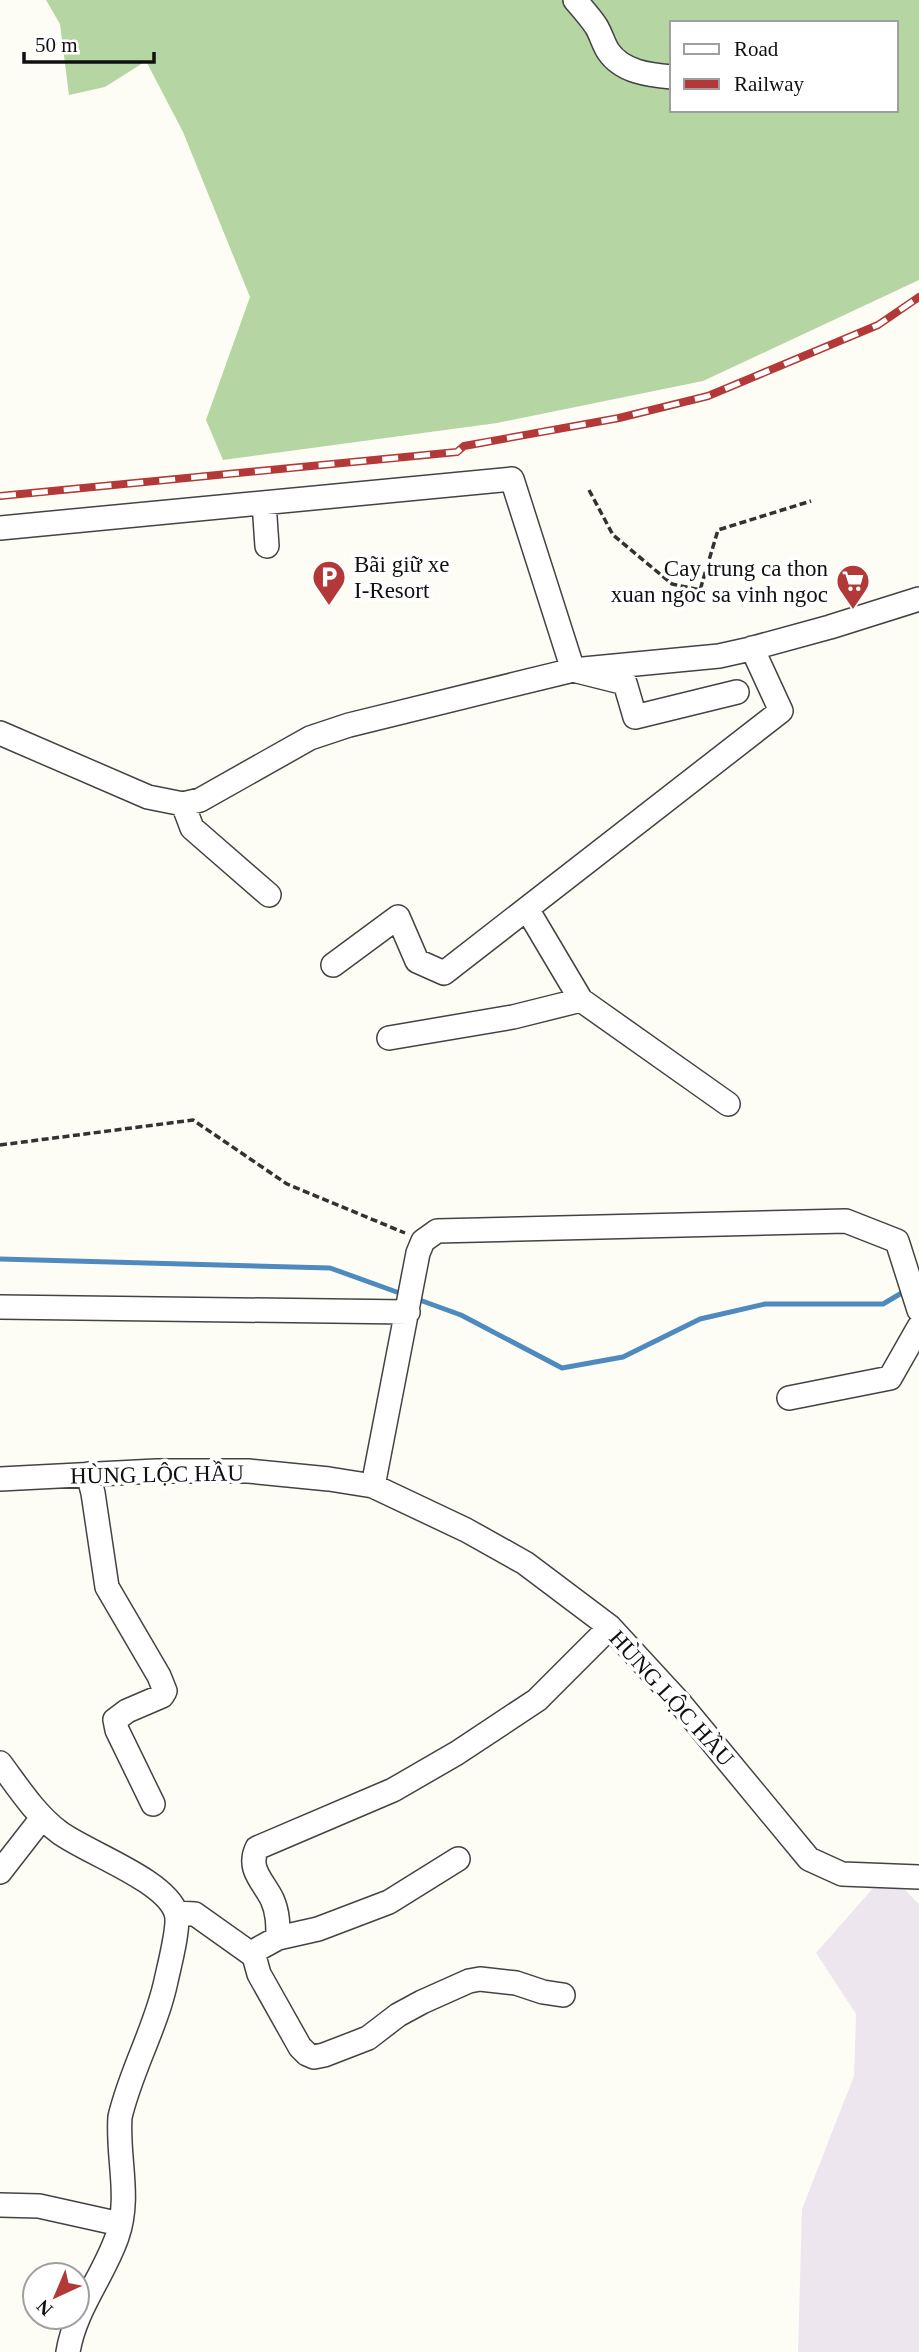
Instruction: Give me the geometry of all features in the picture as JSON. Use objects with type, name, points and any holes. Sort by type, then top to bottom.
[{"type":"street","points":[[575,0],[597,27],[607,50],[617,62],[651,76],[670,77]]},
{"type":"street","points":[[0,528],[512,478],[573,670]]},
{"type":"street","points":[[264,503],[267,546]]},
{"type":"street","points":[[0,733],[148,797],[183,803],[200,800],[310,738],[362,722],[573,670],[719,656],[919,599]]},
{"type":"street","points":[[333,965],[398,917],[418,961],[444,973],[781,711],[752,648]]},
{"type":"street","points":[[573,670],[625,683],[635,717],[737,692]]},
{"type":"street","points":[[183,803],[192,828],[269,895]]},
{"type":"street","points":[[527,909],[580,1000],[728,1104]]},
{"type":"street","points":[[389,1038],[513,1017],[580,1000]]},
{"type":"street","points":[[373,1486],[420,1247],[437,1231],[846,1221],[897,1241],[919,1310]]},
{"type":"street","points":[[0,1307],[408,1312]]},
{"type":"street","points":[[789,1398],[890,1378],[919,1328]]},
{"type":"street","name":"HÙNG LỘC HẦU","points":[[0,1479],[156,1471],[248,1471],[373,1486],[466,1530],[525,1563],[610,1627],[680,1703],[809,1859],[842,1874],[919,1877]]},
{"type":"street","points":[[88,1474],[107,1587],[165,1691],[162,1696],[115,1720],[117,1730],[153,1804]]},
{"type":"street","points":[[278,1938],[278,1915],[254,1871],[253,1857],[257,1848],[393,1790],[457,1753],[537,1700],[610,1627]]},
{"type":"street","points":[[0,1763],[42,1818],[83,1847],[106,1856],[133,1872],[167,1899],[176,1913],[166,1984],[120,2117],[118,2139],[125,2189],[118,2235],[79,2312],[68,2352]]},
{"type":"street","points":[[0,1871],[42,1818]]},
{"type":"street","points":[[254,1956],[258,1949],[278,1938],[318,1929],[379,1907],[410,1891],[458,1859]]},
{"type":"street","points":[[176,1913],[195,1914],[254,1956],[259,1974],[300,2047],[314,2057],[368,2038],[398,2015],[469,1981],[495,1980],[563,1995]]},
{"type":"street","points":[[0,2205],[39,2206],[120,2224]]},
{"type":"path","points":[[589,490],[613,535],[672,584],[700,590],[718,530],[811,500]]},
{"type":"path","points":[[0,1145],[194,1120],[287,1185],[420,1247]]},
{"type":"shaded area","points":[[874,1887],[902,1887],[919,1904],[919,2352],[798,2352],[802,2209],[854,2076],[856,2014],[816,1953]]},
{"type":"green space","points":[[46,0],[919,0],[919,280],[703,381],[497,423],[223,460],[206,420],[250,297],[183,132],[146,61],[105,87],[69,95],[60,24]]},
{"type":"waterway","points":[[0,1259],[330,1268],[405,1295]]},
{"type":"waterway","points":[[414,1298],[461,1315],[562,1368],[623,1357],[700,1319],[765,1304],[883,1304],[905,1291]]},
{"type":"railway","points":[[0,496],[457,452],[464,446],[619,418],[708,396],[878,325],[919,297]]},
{"type":"place","name":"Bãi giữ xe I-Resort","points":[[329,607]]},
{"type":"place","name":"Cay trung ca thon xuan ngoc sa vinh ngoc","points":[[853,611]]}]
